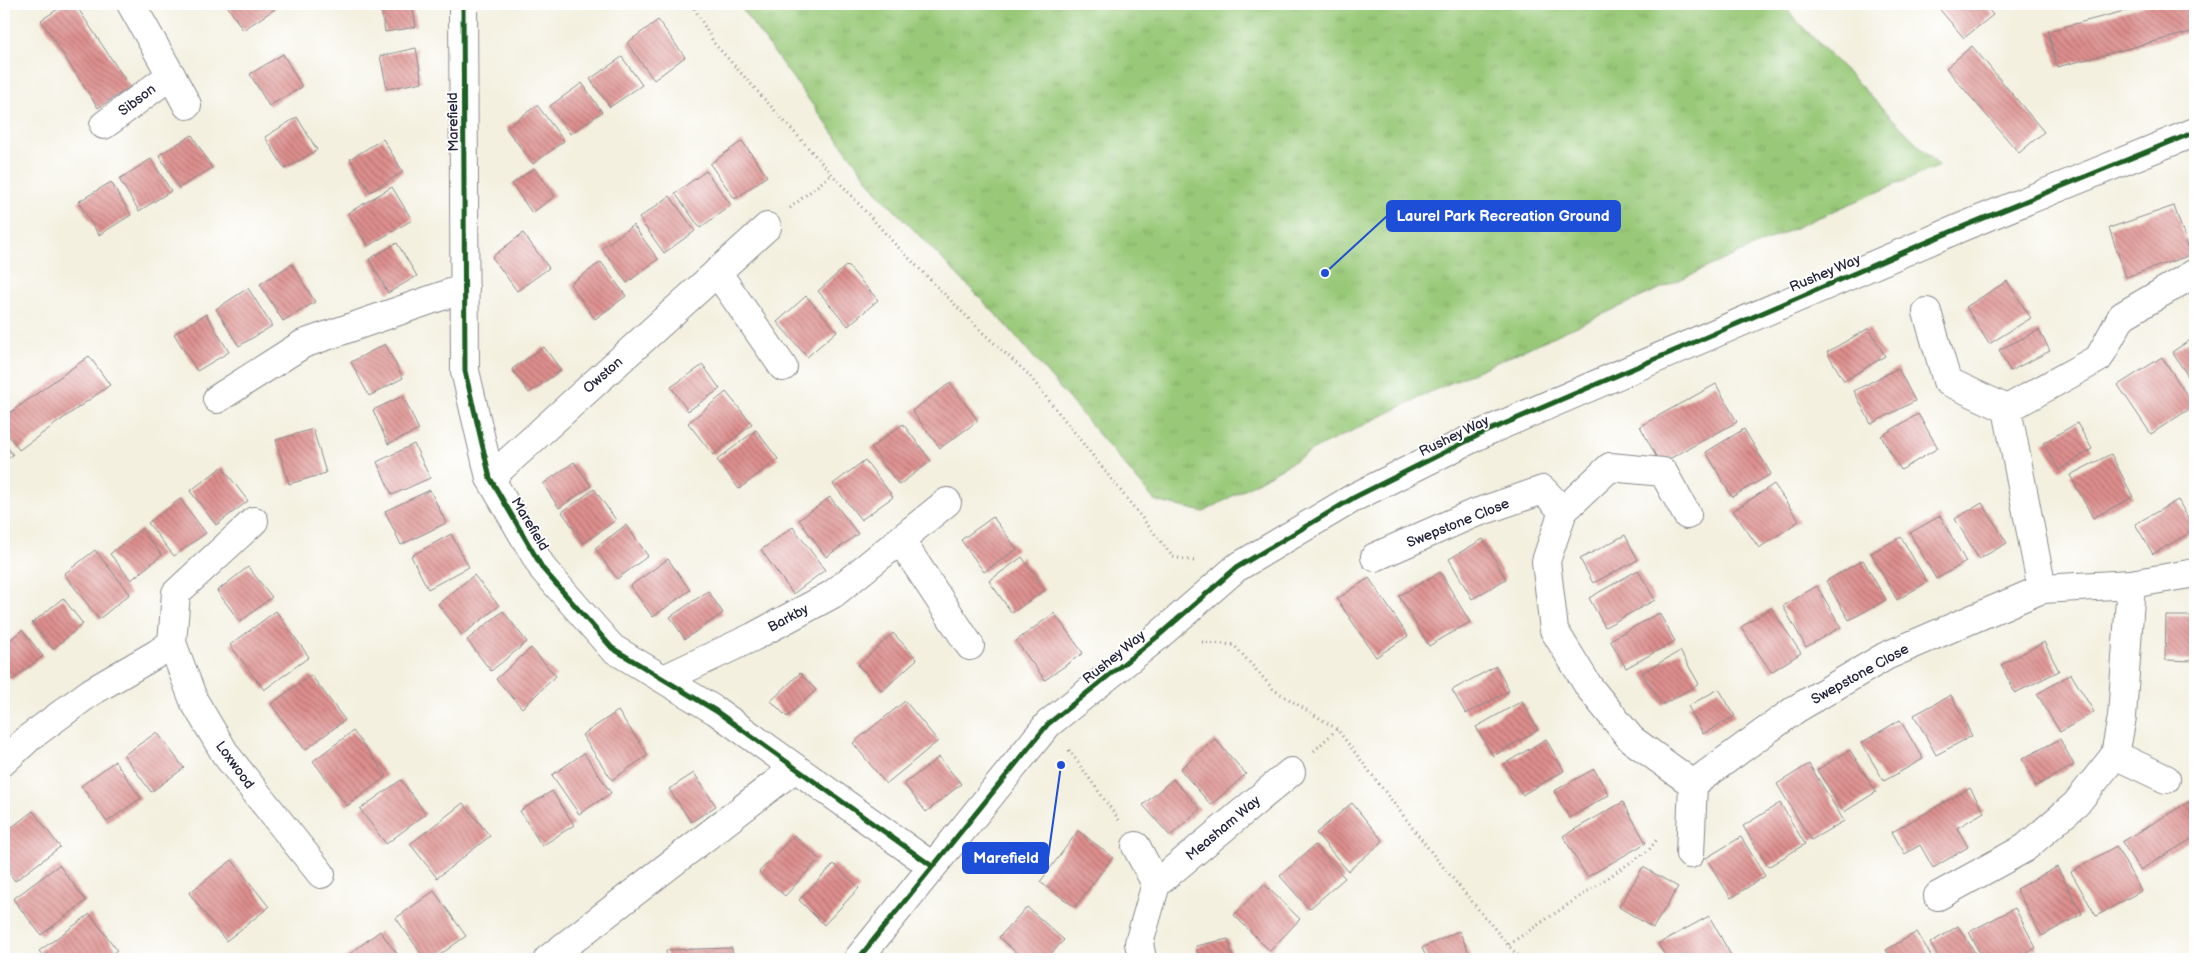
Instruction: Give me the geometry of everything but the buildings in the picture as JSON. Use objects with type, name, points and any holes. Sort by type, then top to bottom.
[{"type":"street","name":"Sibson","points":[[131,4],[187,105]]},
{"type":"street","name":"Marefield","points":[[463,4],[465,372],[490,478],[543,569],[612,648],[716,711],[932,866]]},
{"type":"street","name":"Sibson","points":[[104,125],[171,75]]},
{"type":"street","name":"Rushey Way","points":[[858,959],[1048,724],[1157,637],[1236,568],[1355,497],[1492,429],[1962,227],[2195,132]]},
{"type":"street","name":"Owston","points":[[490,478],[767,226]]},
{"type":"street","points":[[717,272],[783,367]]},
{"type":"street","points":[[2007,409],[2100,358],[2122,316],[2195,273]]},
{"type":"street","points":[[217,399],[303,344],[465,288]]},
{"type":"street","points":[[1926,312],[1947,381],[2007,409]]},
{"type":"street","points":[[2007,409],[2042,589]]},
{"type":"street","points":[[1687,515],[1663,472],[1610,467],[1563,511],[1546,561],[1554,630],[1589,687],[1631,739],[1693,784],[1690,854]]},
{"type":"street","name":"Swepstone Close","points":[[1375,557],[1470,515],[1543,490],[1563,511]]},
{"type":"street","name":"Barkby","points":[[664,679],[753,637],[833,594],[947,502]]},
{"type":"street","name":"Loxwood","points":[[254,521],[176,593],[172,643],[194,701],[226,756],[321,874]]},
{"type":"street","points":[[901,541],[970,646]]},
{"type":"street","name":"Swepstone Close","points":[[1693,784],[1796,709],[1886,656],[2042,589],[2131,584],[2195,573]]},
{"type":"street","points":[[1938,896],[2026,848],[2076,804],[2115,755],[2122,717],[2131,584]]},
{"type":"street","points":[[4,761],[30,737],[91,692],[172,643]]},
{"type":"street","points":[[2115,755],[2166,779]]},
{"type":"street","points":[[548,959],[795,768]]},
{"type":"street","name":"Measham Way","points":[[1156,884],[1291,772]]},
{"type":"street","points":[[1136,846],[1156,884],[1139,943],[1142,959]]},
{"type":"path","points":[[692,4],[714,43],[894,243],[981,331],[1028,374],[1172,557]]},
{"type":"path","points":[[767,226],[832,174]]},
{"type":"path","points":[[1234,645],[1274,690],[1337,729],[1435,856],[1521,959]]},
{"type":"path","points":[[1048,724],[1062,740],[1136,846]]},
{"type":"path","points":[[1508,945],[1649,850],[1661,835]]},
{"type":"green space","points":[[738,4],[1782,4],[1939,166],[1817,218],[1428,393],[1317,448],[1204,512],[1155,501],[1009,328],[877,192]]},
{"type":"cycle path","points":[[463,4],[465,371],[490,478],[543,569],[612,648],[716,711],[932,866]]},
{"type":"cycle path","points":[[858,959],[1048,724],[1157,637],[1236,568],[1355,497],[1483,433],[1962,227],[2195,132]]},
{"type":"place","name":"Laurel Park Recreation Ground","points":[[1325,273]]},
{"type":"place","name":"Marefield","points":[[1061,765]]}]
